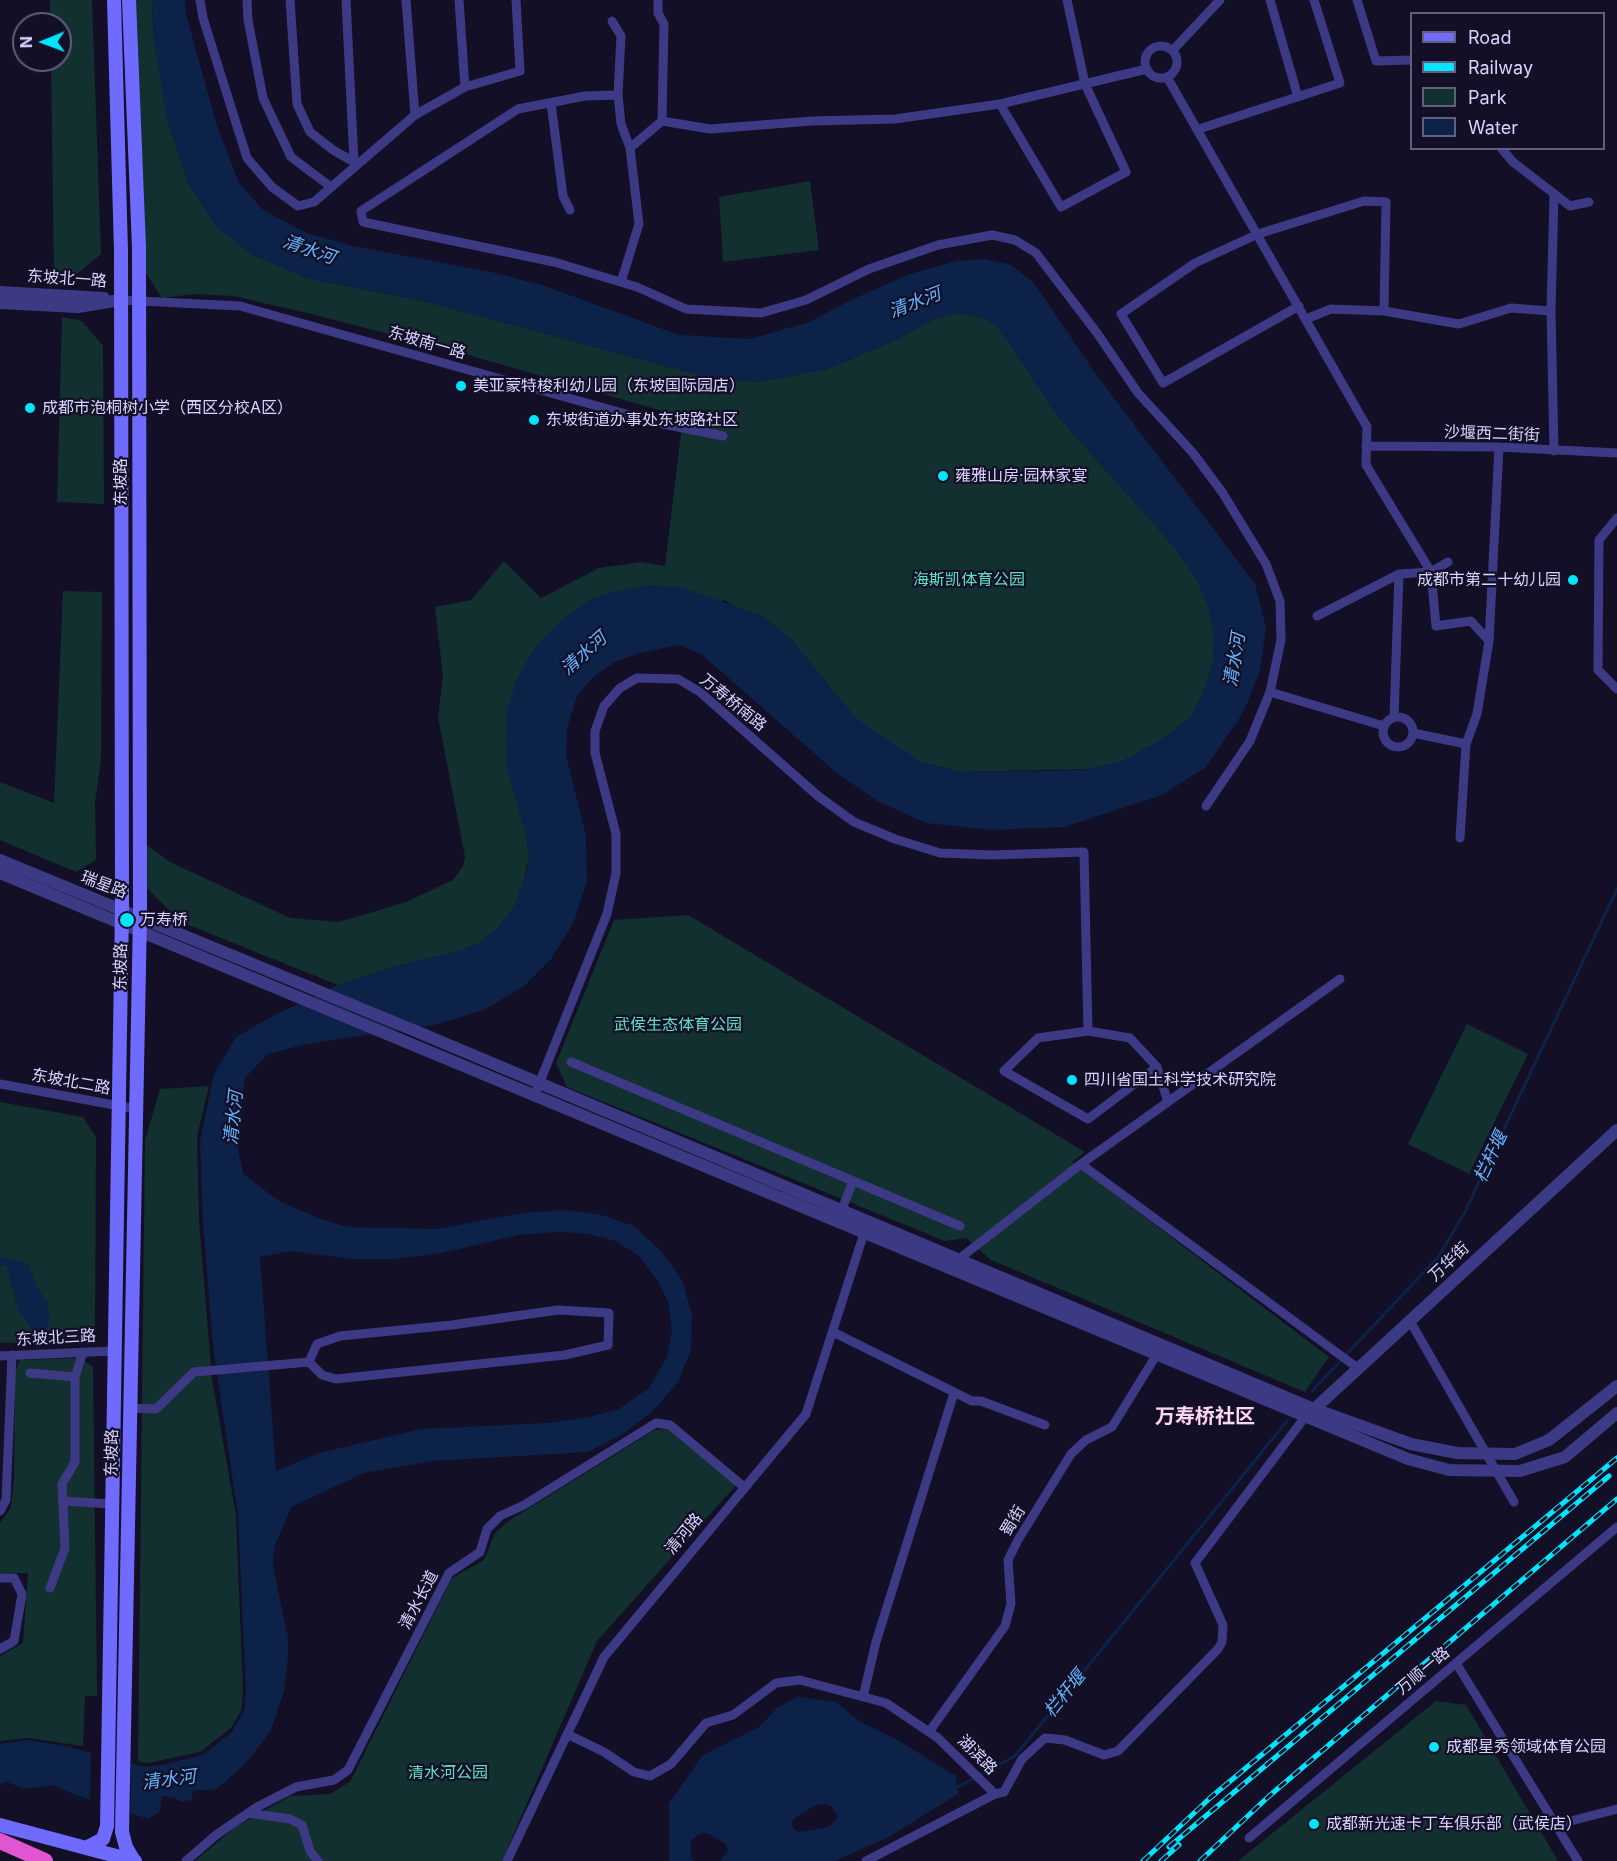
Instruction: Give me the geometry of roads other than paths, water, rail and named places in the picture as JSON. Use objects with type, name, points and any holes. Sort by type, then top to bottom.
[{"type":"highway","points":[[0,1841],[45,1861]]},
{"type":"highway","points":[[0,1852],[34,1861]]},
{"type":"main road","name":"东坡路","points":[[108,1826],[113,1351],[122,909],[120,300],[114,0]]},
{"type":"main road","name":"东坡路","points":[[129,0],[138,248],[140,916],[123,1822],[126,1847],[135,1861]]},
{"type":"main road","points":[[86,1848],[103,1839],[108,1826],[123,1822]]},
{"type":"main road","points":[[0,1825],[135,1861]]},
{"type":"street","points":[[200,0],[203,18],[247,158],[272,188],[298,206],[314,202],[415,115],[465,87],[520,71],[516,0]]},
{"type":"street","points":[[247,0],[248,20],[263,98],[291,157],[331,187]]},
{"type":"street","points":[[290,0],[297,104],[310,132],[333,150],[354,162],[346,0]]},
{"type":"street","points":[[406,0],[415,115]]},
{"type":"street","points":[[459,0],[465,87]]},
{"type":"street","points":[[630,148],[662,121],[664,24],[658,13],[658,0]]},
{"type":"street","points":[[1000,104],[1061,207],[1126,172],[1084,84],[1067,0]]},
{"type":"street","points":[[1173,50],[1220,0]]},
{"type":"street","points":[[1270,0],[1298,97]]},
{"type":"street","points":[[1199,129],[1340,83],[1314,0]]},
{"type":"street","points":[[1357,0],[1376,61],[1410,60]]},
{"type":"street","points":[[612,21],[621,36],[618,95],[621,124],[630,148],[639,224],[621,282]]},
{"type":"street","points":[[1165,45],[1173,50],[1178,58],[1177,68],[1167,77],[1153,76],[1147,69],[1146,56],[1152,48],[1165,45]]},
{"type":"street","points":[[662,121],[710,129],[813,121],[895,119],[1000,104],[1147,69]]},
{"type":"street","points":[[1167,77],[1199,129],[1367,427],[1366,465],[1431,572],[1436,626],[1471,621],[1489,641]]},
{"type":"street","points":[[618,95],[585,96],[518,109],[362,211],[363,222],[554,262],[621,282],[686,309],[761,313],[806,300],[869,268],[938,245],[992,235],[1015,240],[1036,253],[1084,316],[1137,393],[1193,453],[1222,492],[1266,564],[1280,601],[1281,640],[1270,692],[1250,741],[1206,806]]},
{"type":"street","points":[[551,103],[563,196],[570,210]]},
{"type":"street","points":[[1503,150],[1513,162],[1554,196],[1570,206],[1589,202]]},
{"type":"street","points":[[1554,196],[1551,311],[1554,451]]},
{"type":"street","points":[[1299,306],[1163,383],[1121,314],[1195,263],[1258,234],[1364,201],[1386,202],[1384,311]]},
{"type":"street","name":"东坡北一路","points":[[0,292],[120,300]]},
{"type":"street","name":"东坡北一路","points":[[0,303],[78,307],[120,300]]},
{"type":"street","name":"东坡南一路","points":[[120,300],[240,306],[658,423],[723,436]]},
{"type":"street","points":[[1306,319],[1331,309],[1384,311],[1459,324],[1511,308],[1551,311]]},
{"type":"street","name":"沙堰西二街街","points":[[1366,446],[1500,447],[1617,453]]},
{"type":"street","points":[[1460,838],[1466,744],[1477,714],[1489,641],[1500,447]]},
{"type":"street","points":[[1617,518],[1599,540],[1598,660],[1598,670],[1617,689]]},
{"type":"street","points":[[1317,616],[1398,574],[1431,572],[1448,562]]},
{"type":"street","points":[[1384,726],[1394,717],[1398,574]]},
{"type":"street","name":"万寿桥南路","points":[[537,1089],[607,914],[616,873],[616,834],[594,753],[595,731],[604,706],[620,688],[637,678],[678,679],[700,692],[818,796],[854,822],[895,839],[940,853],[992,855],[1084,852],[1088,1031]]},
{"type":"street","points":[[1270,692],[1384,726]]},
{"type":"street","points":[[1384,726],[1385,740],[1396,747],[1409,741],[1413,733],[1408,720],[1394,717]]},
{"type":"street","points":[[1413,733],[1466,744]]},
{"type":"street","name":"瑞星路","points":[[0,860],[140,916],[294,987]]},
{"type":"street","name":"瑞星路","points":[[0,873],[138,931],[294,987]]},
{"type":"street","points":[[954,1264],[1081,1164],[1340,979]]},
{"type":"street","points":[[294,987],[418,1032],[537,1089],[1309,1413],[1408,1459],[1449,1470],[1520,1471],[1565,1457],[1617,1413]]},
{"type":"street","points":[[294,987],[404,1041],[537,1089],[841,1212],[866,1228]]},
{"type":"street","points":[[1157,1067],[1088,1119],[1004,1071],[1038,1038],[1088,1031],[1131,1038],[1157,1067],[1168,1102]]},
{"type":"street","points":[[571,1062],[960,1226]]},
{"type":"street","name":"东坡北二路","points":[[0,1084],[136,1108]]},
{"type":"street","name":"万华街","points":[[1309,1413],[1617,1131]]},
{"type":"street","points":[[1081,1164],[1359,1369]]},
{"type":"street","points":[[841,1212],[854,1181]]},
{"type":"street","name":"清河路","points":[[507,1861],[604,1657],[806,1414],[866,1228]]},
{"type":"street","points":[[130,1408],[156,1409],[194,1372],[202,1371],[309,1362],[322,1375],[336,1379],[565,1355],[608,1345],[609,1313],[558,1310],[452,1325],[340,1336],[317,1344],[309,1362]]},
{"type":"street","points":[[1410,1321],[1514,1502]]},
{"type":"street","points":[[833,1332],[954,1393],[1045,1425]]},
{"type":"street","name":"东坡北三路","points":[[0,1356],[113,1351]]},
{"type":"street","name":"蜀街","points":[[929,1732],[1005,1626],[1011,1604],[1008,1560],[1018,1540],[1071,1454],[1086,1440],[1112,1427],[1160,1351]]},
{"type":"street","points":[[50,1588],[65,1548],[62,1485],[75,1462],[75,1377],[83,1352]]},
{"type":"street","points":[[0,1511],[6,1500],[12,1355]]},
{"type":"street","points":[[30,1373],[75,1377]]},
{"type":"street","points":[[1309,1413],[1411,1444],[1457,1452],[1515,1454],[1549,1440],[1617,1386]]},
{"type":"street","points":[[863,1697],[876,1642],[954,1393]]},
{"type":"street","name":"湖滨路","points":[[567,1734],[604,1752],[634,1772],[651,1776],[671,1764],[706,1723],[733,1715],[776,1683],[800,1680],[886,1702],[929,1732],[995,1794],[1004,1792],[1022,1760],[1045,1738],[1065,1740],[1104,1755],[1118,1751],[1218,1649],[1222,1642],[1223,1625],[1195,1563],[1309,1413]]},
{"type":"street","name":"清水长道","points":[[186,1861],[216,1835],[296,1787],[334,1780],[348,1770],[449,1573],[480,1552],[488,1529],[500,1516],[524,1505],[656,1423],[670,1425],[744,1486]]},
{"type":"street","points":[[63,1501],[111,1504]]},
{"type":"street","name":"万顺一路","points":[[1249,1838],[1617,1527]]},
{"type":"street","points":[[0,1578],[14,1578],[22,1594],[14,1641],[0,1649]]},
{"type":"street","points":[[1456,1663],[1578,1861]]},
{"type":"street","points":[[866,1861],[995,1794]]},
{"type":"street","points":[[1556,1825],[1617,1809]]},
{"type":"street","points":[[248,1814],[290,1819],[302,1825],[310,1851],[318,1861]]},
{"type":"water","name":"清水河","points":[[152,0],[185,0],[186,14],[216,123],[239,183],[263,210],[307,233],[353,246],[491,272],[542,285],[679,335],[750,339],[809,322],[853,299],[910,274],[957,261],[985,259],[1011,265],[1034,283],[1096,374],[1255,584],[1266,627],[1260,671],[1243,713],[1206,767],[1162,795],[1065,827],[991,830],[926,823],[879,802],[838,774],[701,654],[679,645],[639,653],[615,662],[593,677],[577,696],[567,728],[566,756],[586,836],[587,881],[574,922],[551,959],[524,986],[484,1010],[434,1025],[306,1044],[268,1054],[245,1078],[237,1144],[243,1174],[279,1201],[323,1220],[349,1227],[436,1229],[523,1213],[563,1210],[598,1214],[634,1226],[661,1251],[682,1280],[692,1315],[691,1350],[678,1382],[653,1411],[623,1434],[588,1452],[433,1461],[364,1473],[291,1507],[274,1548],[273,1567],[288,1637],[288,1657],[284,1691],[271,1730],[247,1762],[217,1789],[193,1791],[191,1800],[180,1802],[176,1798],[162,1796],[160,1811],[148,1819],[68,1792],[54,1785],[24,1789],[7,1782],[2,1783],[0,1787],[0,1744],[27,1740],[69,1747],[144,1767],[162,1765],[203,1755],[232,1732],[244,1711],[246,1692],[238,1515],[213,1347],[203,1223],[200,1141],[214,1074],[236,1037],[273,1016],[338,985],[394,967],[460,951],[480,943],[500,926],[515,905],[527,870],[529,856],[525,831],[508,771],[506,744],[507,711],[517,678],[535,647],[564,617],[589,600],[616,591],[650,585],[684,588],[763,616],[789,637],[856,718],[921,762],[960,772],[1050,771],[1088,769],[1121,762],[1161,740],[1190,718],[1204,692],[1213,663],[1214,632],[1208,606],[1197,581],[1171,543],[1056,414],[998,327],[983,318],[957,313],[932,320],[894,341],[827,369],[758,382],[707,377],[424,301],[310,279],[253,255],[216,227],[189,184],[168,124],[154,40]],"holes":[[[559,1232],[589,1234],[616,1241],[639,1256],[657,1280],[668,1302],[672,1330],[667,1357],[649,1388],[619,1409],[589,1417],[548,1423],[421,1429],[319,1453],[276,1471],[260,1257],[292,1251],[352,1259],[393,1259],[442,1253],[518,1235]]]},
{"type":"water","points":[[0,1257],[28,1263],[37,1287],[48,1303],[49,1325],[41,1336],[32,1331],[18,1310],[6,1265],[0,1267]]},
{"type":"water","points":[[797,1697],[836,1702],[859,1721],[896,1739],[956,1776],[958,1794],[889,1837],[835,1861],[720,1861],[728,1851],[726,1844],[707,1833],[699,1834],[691,1841],[691,1858],[695,1861],[669,1861],[669,1803],[703,1755],[759,1727],[777,1708]],"holes":[[[827,1804],[832,1807],[838,1817],[829,1827],[799,1832],[793,1828],[792,1821],[816,1805]]]},
{"type":"waterway","name":"栏杆堰","points":[[1312,1391],[1439,1256],[1465,1212],[1617,889]]},
{"type":"waterway","name":"栏杆堰","points":[[956,1788],[1015,1756],[1287,1421]]},
{"type":"railway","points":[[1143,1861],[1210,1798],[1617,1458]]},
{"type":"railway","points":[[1169,1847],[1609,1476]]},
{"type":"railway","points":[[1200,1861],[1268,1797],[1617,1499]]},
{"type":"railway","points":[[1161,1861],[1179,1845]]},
{"type":"place","name":"美亚蒙特梭利幼儿园（东坡国际园店）","points":[[461,386]]},
{"type":"place","name":"成都市泡桐树小学（西区分校A区）","points":[[30,408]]},
{"type":"place","name":"东坡街道办事处东坡路社区","points":[[534,420]]},
{"type":"place","name":"雍雅山房·园林家宴","points":[[943,476]]},
{"type":"place","name":"成都市第二十幼儿园","points":[[1573,580]]},
{"type":"place","name":"万寿桥","points":[[127,920]]},
{"type":"place","name":"四川省国土科学技术研究院","points":[[1072,1080]]},
{"type":"place","name":"成都星秀领域体育公园","points":[[1434,1747]]},
{"type":"place","name":"成都新光速卡丁车俱乐部（武侯店）","points":[[1314,1824]]},
{"type":"district","name":"万寿桥社区","points":[[1205,1417]]},
{"type":"park label","name":"海斯凯体育公园","points":[[969,580]]},
{"type":"park label","name":"武侯生态体育公园","points":[[678,1025]]},
{"type":"park label","name":"清水河公园","points":[[448,1773]]}]
